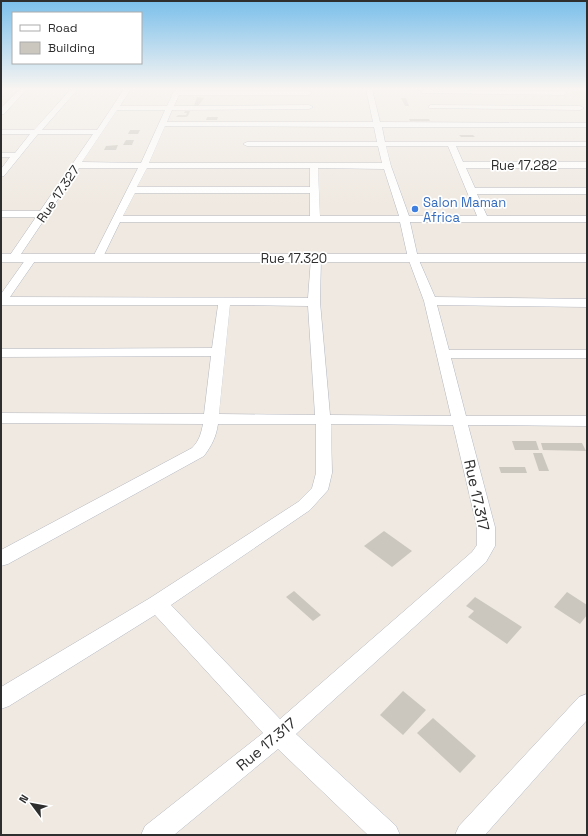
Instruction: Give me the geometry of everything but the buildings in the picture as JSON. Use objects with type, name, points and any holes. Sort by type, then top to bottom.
[{"type":"street","points":[[1,174],[40,128]]},
{"type":"street","name":"Rue 17.327","points":[[7,258],[44,214],[78,165],[101,128]]},
{"type":"street","points":[[98,257],[132,190],[160,128]]},
{"type":"street","name":"Rue 17.317","points":[[154,835],[279,734],[479,557],[486,546],[486,527],[430,301],[413,258],[405,220],[387,166],[378,128]]},
{"type":"street","points":[[560,128],[573,144]]},
{"type":"street","points":[[1,132],[98,132]]},
{"type":"street","points":[[247,144],[587,144]]},
{"type":"street","points":[[451,144],[484,220]]},
{"type":"street","points":[[1,155],[18,155]]},
{"type":"street","points":[[78,165],[387,166]]},
{"type":"street","points":[[314,165],[313,190],[315,219]]},
{"type":"street","name":"Rue 17.282","points":[[461,165],[587,165]]},
{"type":"street","points":[[132,190],[313,190]]},
{"type":"street","points":[[472,191],[587,191]]},
{"type":"street","points":[[1,214],[44,214]]},
{"type":"street","points":[[117,219],[587,219]]},
{"type":"street","name":"Rue 17.320","points":[[7,258],[587,258]]},
{"type":"street","points":[[1,301],[32,258]]},
{"type":"street","points":[[1,699],[157,604],[304,506],[314,498],[320,490],[324,474],[314,302],[316,258]]},
{"type":"street","points":[[1,301],[314,302]]},
{"type":"street","points":[[430,301],[587,303]]},
{"type":"street","points":[[1,559],[198,452],[205,444],[209,434],[224,302]]},
{"type":"street","points":[[1,352],[219,352]]},
{"type":"street","points":[[442,354],[587,354]]},
{"type":"street","points":[[1,418],[587,420]]},
{"type":"street","points":[[157,604],[279,734],[386,835]]},
{"type":"street","points":[[468,835],[587,704]]},
{"type":"place","name":"Salon Maman Africa","points":[[415,209]]}]
